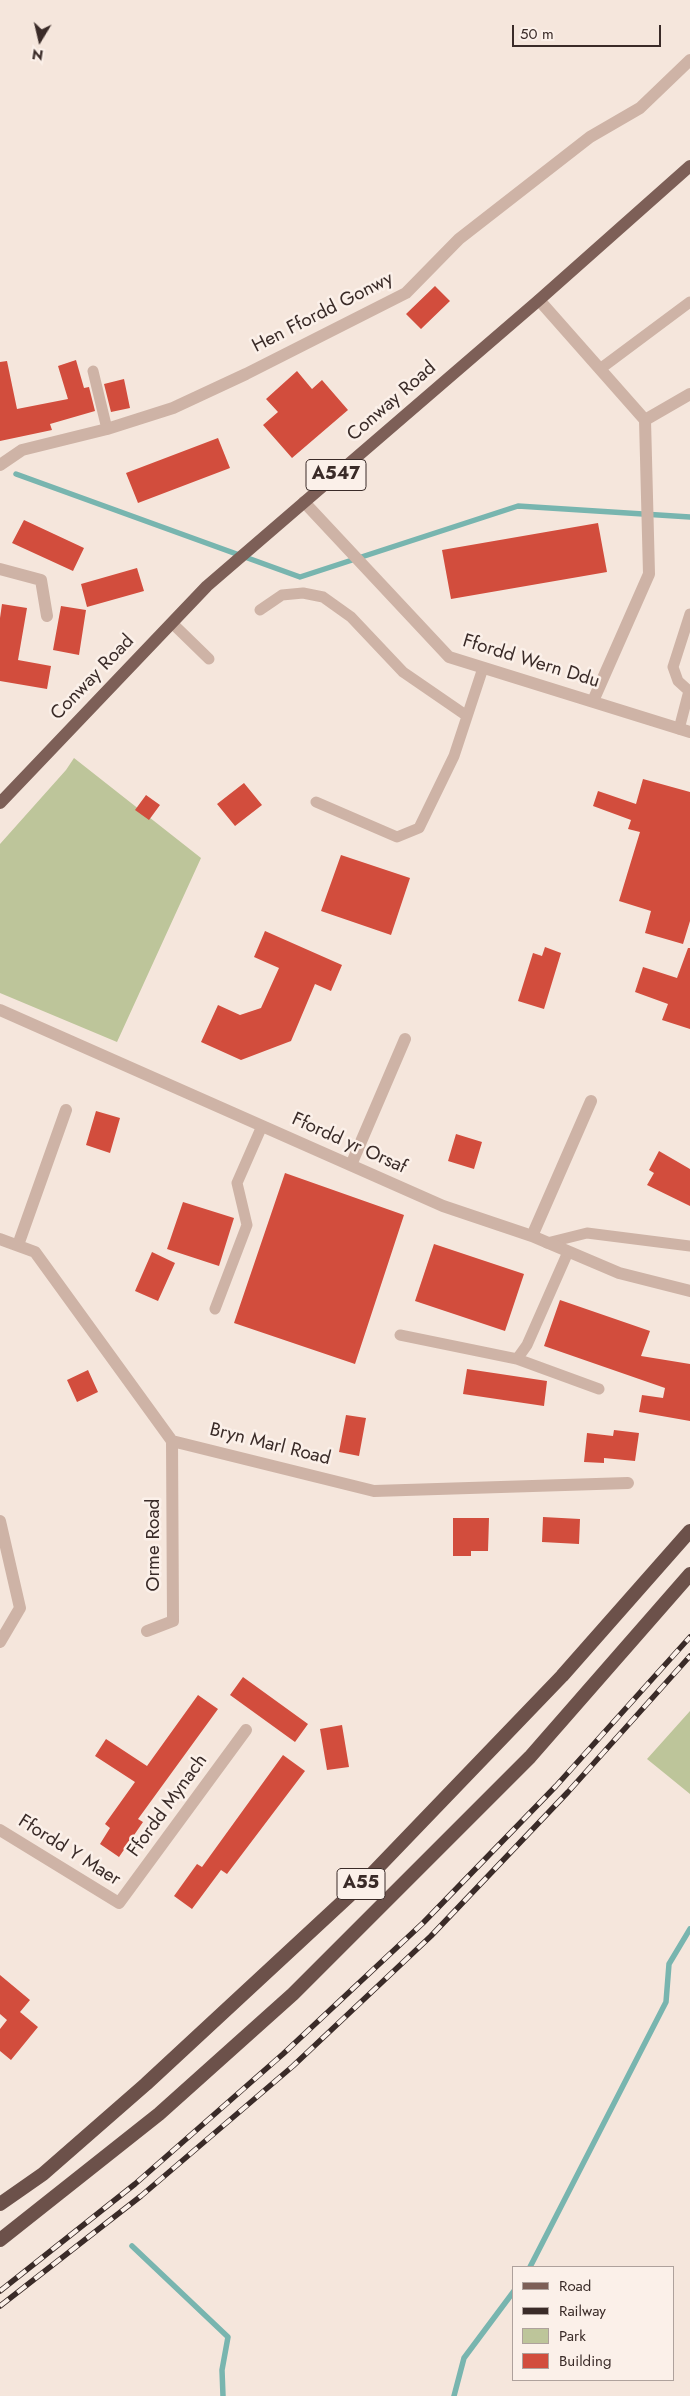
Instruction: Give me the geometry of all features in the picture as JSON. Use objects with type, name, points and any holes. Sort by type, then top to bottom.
[{"type":"highway","name":"A55","points":[[0,2204],[43,2174],[146,2084],[364,1882],[562,1676],[690,1531]]},
{"type":"highway","name":"A55","points":[[0,2240],[159,2114],[293,1994],[530,1757],[690,1574]]},
{"type":"main road","name":"Conway Road","points":[[0,803],[207,586],[539,300],[690,166]]},
{"type":"street","name":"Hen Ffordd Gonwy","points":[[1,464],[22,450],[107,429],[173,408],[246,374],[406,293],[459,239],[590,137],[640,108],[690,60]]},
{"type":"street","points":[[539,300],[645,420],[649,574],[593,701]]},
{"type":"street","points":[[645,420],[690,394]]},
{"type":"street","name":"Ffordd Wern Ddu","points":[[304,502],[449,657],[685,730]]},
{"type":"street","points":[[0,569],[41,580],[47,616]]},
{"type":"street","name":"Ffordd yr Orsaf","points":[[0,1010],[444,1206],[532,1236],[619,1273],[690,1291]]},
{"type":"street","points":[[351,1165],[405,1039]]},
{"type":"street","points":[[532,1236],[591,1101]]},
{"type":"street","points":[[18,1246],[66,1110]]},
{"type":"street","points":[[0,1239],[35,1252],[172,1441]]},
{"type":"street","name":"Bryn Marl Road","points":[[172,1441],[374,1490],[628,1483]]},
{"type":"street","name":"Orme Road","points":[[147,1631],[173,1621],[172,1441]]},
{"type":"street","points":[[0,1521],[20,1608],[0,1642]]},
{"type":"street","name":"Ffordd Mynach","points":[[119,1904],[246,1730]]},
{"type":"street","name":"Ffordd Y Maer","points":[[0,1830],[119,1904]]},
{"type":"lane","points":[[600,369],[690,302]]},
{"type":"lane","points":[[93,371],[107,429]]},
{"type":"lane","points":[[260,610],[282,595],[303,593],[323,597],[351,617],[403,672],[467,716]]},
{"type":"lane","points":[[685,730],[689,691],[678,681],[674,667],[690,614]]},
{"type":"lane","points":[[172,622],[209,660]]},
{"type":"lane","points":[[316,802],[397,837],[419,828],[454,756],[484,668]]},
{"type":"lane","points":[[215,1309],[247,1225],[237,1183],[262,1126]]},
{"type":"lane","points":[[547,1243],[587,1234],[690,1246]]},
{"type":"lane","points":[[517,1359],[527,1345],[568,1252]]},
{"type":"lane","points":[[400,1335],[517,1359],[599,1389]]},
{"type":"green space","points":[[74,758],[201,858],[117,1042],[0,993],[0,844],[66,770]]},
{"type":"green space","points":[[690,1711],[690,1794],[647,1759]]},
{"type":"building","points":[[435,286],[450,301],[421,329],[406,314]]},
{"type":"building","points":[[76,360],[84,388],[89,387],[95,411],[50,424],[52,430],[0,441],[0,362],[7,361],[17,409],[68,399],[58,366]]},
{"type":"building","points":[[297,371],[312,389],[322,380],[348,410],[292,458],[263,425],[278,412],[266,399]]},
{"type":"building","points":[[124,379],[130,408],[111,412],[104,384]]},
{"type":"building","points":[[218,438],[230,468],[138,503],[126,473]]},
{"type":"building","points":[[24,520],[84,548],[73,571],[12,543]]},
{"type":"building","points":[[598,523],[607,572],[451,599],[442,550]]},
{"type":"building","points":[[137,568],[144,591],[87,607],[81,584]]},
{"type":"building","points":[[2,604],[27,608],[18,660],[51,666],[47,689],[0,681],[0,618]]},
{"type":"building","points":[[61,606],[86,610],[79,655],[53,650]]},
{"type":"building","points":[[643,779],[690,792],[690,921],[683,944],[645,933],[651,911],[619,901],[640,832],[628,829],[631,820],[593,806],[598,791],[636,804]]},
{"type":"building","points":[[244,783],[262,805],[235,826],[217,804]]},
{"type":"building","points":[[146,795],[160,805],[149,820],[135,810]]},
{"type":"building","points":[[341,855],[410,878],[391,935],[321,911]]},
{"type":"building","points":[[265,931],[342,965],[331,991],[315,984],[291,1041],[241,1060],[201,1042],[218,1005],[240,1015],[261,1008],[279,968],[254,957]]},
{"type":"building","points":[[545,947],[561,953],[544,1009],[518,1001],[533,953],[542,956]]},
{"type":"building","points":[[688,948],[690,948],[690,1029],[662,1020],[668,1004],[635,992],[643,967],[677,978]]},
{"type":"building","points":[[96,1111],[120,1118],[110,1153],[86,1145]]},
{"type":"building","points":[[456,1134],[482,1142],[474,1169],[448,1161]]},
{"type":"building","points":[[659,1151],[690,1169],[690,1206],[647,1185],[654,1173],[649,1170]]},
{"type":"building","points":[[285,1173],[404,1215],[355,1364],[234,1323]]},
{"type":"building","points":[[183,1202],[234,1218],[219,1266],[167,1249]]},
{"type":"building","points":[[434,1244],[524,1274],[505,1331],[415,1301]]},
{"type":"building","points":[[152,1252],[175,1263],[158,1301],[135,1291]]},
{"type":"building","points":[[560,1300],[650,1331],[641,1356],[690,1364],[690,1421],[639,1412],[642,1395],[663,1398],[665,1388],[544,1346]]},
{"type":"building","points":[[467,1369],[547,1381],[544,1406],[463,1394]]},
{"type":"building","points":[[88,1370],[98,1392],[77,1402],[67,1380]]},
{"type":"building","points":[[346,1415],[366,1418],[359,1456],[339,1452]]},
{"type":"building","points":[[614,1430],[639,1433],[635,1461],[604,1458],[604,1463],[584,1462],[587,1433],[613,1436]]},
{"type":"building","points":[[543,1517],[580,1519],[579,1544],[542,1542]]},
{"type":"building","points":[[453,1518],[489,1518],[488,1551],[471,1551],[471,1556],[453,1556]]},
{"type":"building","points":[[243,1677],[308,1724],[295,1742],[230,1695]]},
{"type":"building","points":[[198,1695],[218,1709],[138,1819],[143,1822],[119,1857],[100,1844],[110,1828],[105,1824],[135,1782],[95,1756],[106,1739],[147,1766]]},
{"type":"building","points":[[342,1725],[349,1767],[327,1770],[320,1729]]},
{"type":"building","points":[[283,1755],[305,1771],[227,1874],[221,1870],[192,1909],[174,1896],[197,1864],[202,1867]]},
{"type":"building","points":[[0,1975],[30,2000],[20,2012],[38,2027],[11,2060],[0,2051],[0,2029],[7,2020],[0,2014]]},
{"type":"waterway","points":[[16,474],[300,577],[518,506],[690,517]]},
{"type":"waterway","points":[[531,2266],[666,2002],[669,1964],[690,1929]]},
{"type":"waterway","points":[[132,2246],[228,2337],[222,2370],[223,2396]]},
{"type":"waterway","points":[[454,2396],[464,2358],[512,2294]]},
{"type":"railway","points":[[0,2291],[135,2184],[283,2054],[423,1923],[556,1786],[690,1637]]},
{"type":"railway","points":[[0,2306],[141,2196],[293,2066],[431,1936],[568,1792],[690,1656]]}]
